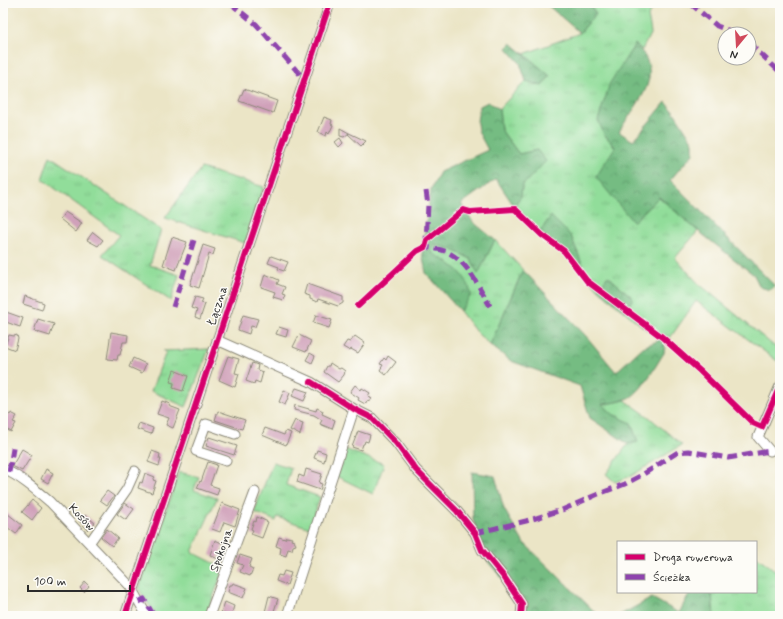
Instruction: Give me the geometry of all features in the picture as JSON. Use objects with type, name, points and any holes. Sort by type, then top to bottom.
[{"type":"street","name":"Łączna","points":[[125,616],[330,3]]},
{"type":"street","name":"Łączna","points":[[218,340],[311,382],[354,409],[372,418],[396,443],[416,470],[457,511],[475,533],[482,550],[504,577],[522,604],[521,616]]},
{"type":"street","points":[[770,452],[758,437],[780,386]]},
{"type":"street","points":[[286,616],[354,409]]},
{"type":"street","points":[[191,419],[235,434]]},
{"type":"street","points":[[206,424],[196,451],[226,461]]},
{"type":"street","name":"Kosów","points":[[3,469],[36,490],[90,542],[130,586],[147,616]]},
{"type":"street","points":[[90,542],[127,489],[135,471]]},
{"type":"street","name":"Spokojna","points":[[209,616],[255,492]]},
{"type":"green space","points":[[545,3],[587,3],[596,13],[580,33]]},
{"type":"green space","points":[[587,3],[657,3],[648,16],[651,32],[642,50],[635,44],[604,134],[615,147],[633,222],[659,197],[698,231],[675,258],[698,283],[780,351],[780,363],[696,301],[665,345],[625,312],[633,298],[608,276],[598,289],[587,276],[571,236],[551,216],[540,232],[514,206],[521,196],[522,186],[537,150],[519,154],[501,130],[499,109],[526,81],[542,86],[550,76],[524,54],[580,33],[596,13]]},
{"type":"green space","points":[[511,43],[550,76],[542,86],[526,81],[520,63],[507,48]]},
{"type":"green space","points":[[635,44],[644,56],[649,67],[649,78],[646,89],[619,132],[633,141],[666,102],[693,142],[693,154],[670,180],[775,286],[770,290],[760,287],[754,275],[692,226],[659,197],[633,222],[596,177],[615,147],[604,134],[598,120],[610,83]]},
{"type":"green space","points":[[488,102],[499,109],[501,130],[519,154],[537,150],[546,161],[522,186],[521,196],[514,206],[496,179],[461,204],[473,222],[495,240],[478,274],[471,259],[451,249],[434,244],[432,253],[452,265],[466,280],[469,287],[471,295],[460,311],[426,273],[422,252],[431,189],[440,172],[488,150],[479,134],[477,119],[480,106]]},
{"type":"green space","points":[[50,156],[161,230],[150,265],[179,275],[171,301],[102,255],[119,235],[42,179]]},
{"type":"green space","points":[[201,168],[264,187],[245,243],[165,218]]},
{"type":"green space","points":[[551,216],[571,236],[587,276],[540,232]]},
{"type":"green space","points":[[495,240],[523,270],[490,345],[476,332],[460,311],[471,295],[432,253],[434,244],[451,249],[471,259],[478,273]]},
{"type":"green space","points":[[523,270],[586,336],[616,372],[643,347],[660,340],[665,345],[664,353],[653,371],[634,395],[612,403],[602,404],[614,415],[631,423],[638,442],[628,444],[590,418],[580,386],[511,361],[490,345]]},
{"type":"green space","points":[[608,276],[633,298],[625,312],[598,289]]},
{"type":"green space","points":[[209,349],[186,407],[151,391],[166,352],[163,351]]},
{"type":"green space","points":[[625,400],[649,417],[682,445],[631,476],[615,482],[606,474],[628,444],[638,442],[631,423],[614,415],[601,404]]},
{"type":"green space","points":[[345,449],[384,464],[373,494],[336,476]]},
{"type":"green space","points":[[273,462],[291,468],[286,485],[320,497],[310,528],[277,517],[276,521],[254,512]]},
{"type":"green space","points":[[179,472],[199,477],[194,490],[217,498],[192,552],[224,568],[206,616],[156,616],[139,589]]},
{"type":"green space","points":[[472,472],[495,476],[504,509],[523,542],[599,616],[519,616],[524,604],[488,562],[473,520]]},
{"type":"green space","points":[[757,557],[780,574],[780,616],[714,616],[712,595],[714,593],[757,593]]},
{"type":"green space","points":[[689,593],[707,593],[712,595],[714,616],[618,616],[652,598],[679,613]]},
{"type":"building","points":[[244,89],[277,101],[273,113],[239,101]]},
{"type":"building","points":[[324,117],[332,120],[331,124],[333,125],[329,134],[327,132],[326,136],[318,132]]},
{"type":"building","points":[[340,128],[349,133],[344,137],[340,136]]},
{"type":"building","points":[[349,133],[366,141],[361,146],[348,134]]},
{"type":"building","points":[[340,138],[343,143],[339,147],[335,142]]},
{"type":"building","points":[[65,212],[82,223],[76,232],[60,219]]},
{"type":"building","points":[[93,232],[103,240],[98,246],[87,240]]},
{"type":"building","points":[[172,237],[187,242],[176,270],[163,265]]},
{"type":"building","points":[[203,245],[215,249],[213,255],[209,254],[199,288],[190,285]]},
{"type":"building","points":[[271,256],[288,262],[284,271],[278,269],[279,267],[268,263]]},
{"type":"building","points":[[265,274],[279,280],[277,284],[285,287],[282,294],[285,295],[283,300],[273,297],[275,292],[261,287]]},
{"type":"building","points":[[307,284],[343,297],[343,303],[338,306],[318,299],[317,302],[310,299],[310,296],[304,294]]},
{"type":"building","points":[[25,296],[44,303],[42,310],[23,304]]},
{"type":"building","points":[[195,297],[203,299],[201,303],[205,304],[200,319],[195,317],[197,310],[191,308]]},
{"type":"building","points":[[6,312],[23,318],[20,327],[3,321]]},
{"type":"building","points":[[243,315],[258,319],[255,327],[251,326],[249,334],[238,330]]},
{"type":"building","points":[[316,315],[332,320],[329,328],[313,323]]},
{"type":"building","points":[[38,319],[54,324],[50,336],[34,331]]},
{"type":"building","points":[[279,327],[288,330],[286,337],[276,334]]},
{"type":"building","points":[[111,332],[128,335],[127,342],[123,342],[120,355],[118,355],[117,360],[107,359]]},
{"type":"building","points":[[9,335],[17,335],[18,339],[15,350],[5,346]]},
{"type":"building","points":[[299,335],[311,341],[306,352],[293,347]]},
{"type":"building","points":[[355,336],[365,343],[358,353],[343,347],[347,341],[350,342]]},
{"type":"building","points":[[310,353],[315,356],[312,363],[306,360]]},
{"type":"building","points":[[228,356],[239,359],[235,373],[239,374],[235,387],[219,380]]},
{"type":"building","points":[[388,356],[396,362],[386,375],[380,370],[383,365],[380,364],[384,358],[386,360]]},
{"type":"building","points":[[133,358],[146,364],[142,373],[129,367]]},
{"type":"building","points":[[252,363],[258,365],[257,370],[263,372],[260,383],[255,381],[254,384],[246,381]]},
{"type":"building","points":[[330,363],[345,371],[344,375],[338,382],[324,372]]},
{"type":"building","points":[[174,370],[188,376],[183,391],[173,388],[174,383],[170,382]]},
{"type":"building","points":[[355,385],[361,390],[362,388],[370,393],[368,396],[372,399],[367,401],[365,404],[358,400],[359,398],[350,392]]},
{"type":"building","points":[[296,388],[308,392],[304,401],[292,396]]},
{"type":"building","points":[[284,390],[290,393],[285,405],[279,402]]},
{"type":"building","points":[[162,401],[170,404],[169,406],[180,410],[173,428],[166,425],[169,418],[157,414]]},
{"type":"building","points":[[295,405],[316,411],[317,408],[323,411],[322,414],[335,420],[332,429],[320,424],[322,420],[314,415],[294,410]]},
{"type":"building","points":[[218,411],[245,420],[242,429],[215,420]]},
{"type":"building","points":[[5,412],[10,415],[11,413],[17,416],[13,422],[16,423],[11,432],[3,427],[3,416]]},
{"type":"building","points":[[295,420],[303,423],[300,435],[290,430]]},
{"type":"building","points":[[139,423],[153,428],[151,434],[137,429]]},
{"type":"building","points":[[265,428],[284,435],[286,431],[291,433],[286,445],[262,435]]},
{"type":"building","points":[[358,431],[370,435],[368,442],[365,441],[361,450],[352,447]]},
{"type":"building","points":[[209,437],[237,446],[234,455],[206,446]]},
{"type":"building","points":[[22,449],[32,455],[22,471],[12,466]]},
{"type":"building","points":[[317,450],[326,453],[324,462],[314,458]]},
{"type":"building","points":[[152,451],[160,454],[159,459],[161,459],[159,466],[148,462]]},
{"type":"building","points":[[208,462],[217,465],[210,485],[219,488],[217,495],[197,488],[200,481],[201,482]]},
{"type":"building","points":[[46,469],[53,473],[48,483],[41,479]]},
{"type":"building","points":[[306,469],[322,474],[319,483],[322,484],[320,490],[297,482],[299,475],[304,477]]},
{"type":"building","points":[[145,473],[155,477],[153,480],[156,481],[152,493],[138,488],[140,482],[142,483]]},
{"type":"building","points":[[107,491],[114,496],[107,505],[100,500]]},
{"type":"building","points":[[32,500],[41,508],[32,520],[22,512]]},
{"type":"building","points":[[125,503],[134,509],[126,520],[117,514]]},
{"type":"building","points":[[222,503],[240,510],[235,526],[224,522],[220,532],[212,529]]},
{"type":"building","points":[[3,510],[22,525],[16,534],[3,524]]},
{"type":"building","points":[[85,515],[95,523],[88,530],[79,521]]},
{"type":"building","points":[[257,517],[268,522],[262,538],[251,534],[253,530],[251,529],[254,521],[256,522]]},
{"type":"building","points":[[107,529],[118,538],[112,546],[101,537]]},
{"type":"building","points":[[279,537],[285,539],[286,537],[292,538],[291,540],[294,541],[296,545],[293,546],[292,550],[288,549],[286,556],[280,554],[281,548],[276,546]]},
{"type":"building","points":[[215,540],[224,544],[218,559],[210,555]]},
{"type":"building","points":[[240,555],[252,559],[249,567],[253,569],[250,576],[240,572],[243,565],[237,563]]},
{"type":"building","points":[[284,571],[291,573],[287,585],[276,581],[278,575],[282,576]]},
{"type":"building","points":[[85,582],[89,586],[84,592],[80,588]]},
{"type":"building","points":[[233,583],[247,588],[243,598],[228,592],[230,585]]},
{"type":"building","points":[[269,596],[278,599],[273,614],[265,612]]},
{"type":"building","points":[[225,602],[234,606],[231,616],[221,613]]},
{"type":"marked path","points":[[230,3],[256,24],[304,79]]},
{"type":"marked path","points":[[690,3],[717,26]]},
{"type":"marked path","points":[[757,50],[780,72]]},
{"type":"marked path","points":[[426,191],[428,205],[426,241]]},
{"type":"marked path","points":[[173,307],[195,237]]},
{"type":"marked path","points":[[421,249],[427,247],[437,249],[455,256],[475,279],[490,306]]},
{"type":"marked path","points":[[9,472],[14,443]]},
{"type":"marked path","points":[[475,533],[526,521],[562,510],[625,484],[678,452],[688,451],[728,458],[770,451]]},
{"type":"marked path","points":[[139,602],[144,599],[154,616]]},
{"type":"cycle path","points":[[125,616],[330,3]]},
{"type":"cycle path","points":[[358,306],[417,251],[425,247],[427,240],[463,210],[470,212],[515,209],[542,235],[564,251],[587,281],[662,337],[700,371],[753,423],[762,427],[780,386]]},
{"type":"cycle path","points":[[311,382],[354,409],[372,418],[396,443],[416,470],[457,511],[475,533],[482,550],[504,577],[522,604],[521,616]]}]
